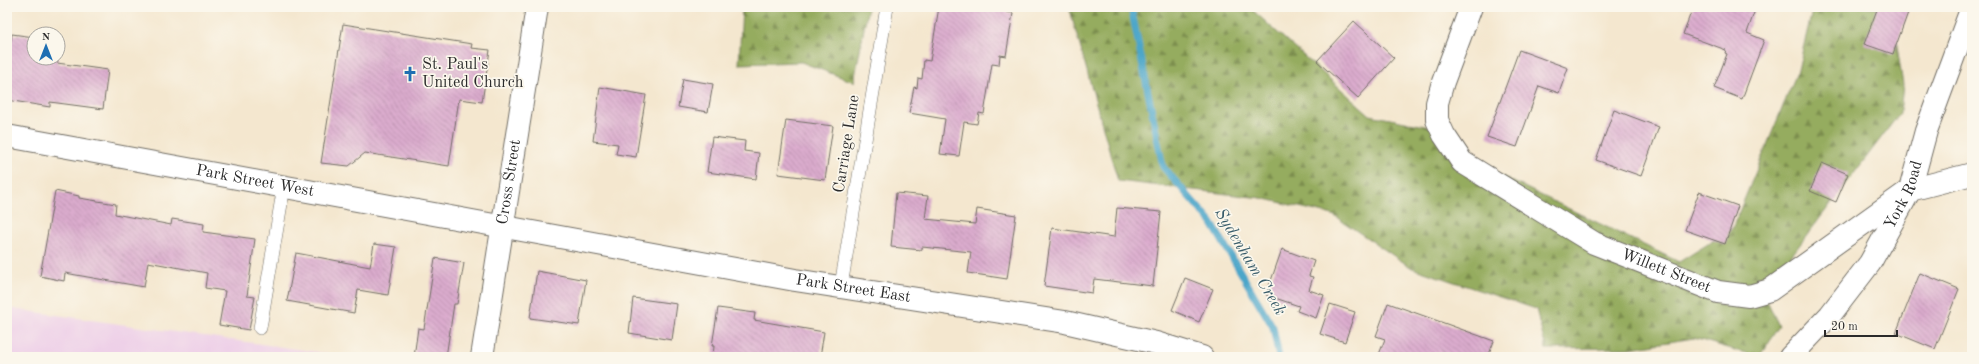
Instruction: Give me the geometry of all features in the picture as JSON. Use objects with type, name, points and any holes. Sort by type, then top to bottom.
[{"type":"street","name":"Cross Street","points":[[482,357],[537,7]]},
{"type":"street","name":"Willett Street","points":[[1472,7],[1443,82],[1437,103],[1437,120],[1444,135],[1462,162],[1594,243],[1718,292],[1749,296],[1770,290],[1910,190]]},
{"type":"street","name":"York Road","points":[[1790,357],[1830,315],[1870,263],[1910,190],[1926,131],[1972,7]]},
{"type":"street","name":"Park Street West","points":[[7,136],[502,226]]},
{"type":"street","points":[[1910,190],[1972,174]]},
{"type":"street","name":"Park Street East","points":[[502,226],[795,280],[842,286],[1065,322],[1156,343],[1202,357]]},
{"type":"lane","name":"Carriage Lane","points":[[842,286],[887,7]]},
{"type":"lane","points":[[260,328],[284,186]]},
{"type":"shaded area","points":[[7,308],[352,357],[7,357]]},
{"type":"green space","points":[[742,7],[868,7],[854,82],[801,62],[739,64]]},
{"type":"green space","points":[[1069,7],[1249,7],[1370,115],[1440,129],[1472,162],[1679,262],[1732,229],[1798,70],[1813,7],[1891,7],[1903,85],[1900,113],[1779,272],[1756,277],[1779,326],[1759,357],[1694,338],[1630,348],[1546,349],[1536,309],[1412,268],[1333,215],[1261,198],[1118,181]]},
{"type":"building","points":[[939,7],[1007,7],[1006,12],[1013,13],[1006,56],[1000,55],[999,65],[992,64],[984,114],[979,113],[977,124],[964,122],[959,156],[940,154],[945,119],[909,113],[914,87],[917,88],[918,78],[922,79],[924,60],[930,61]]},
{"type":"building","points":[[1693,7],[1756,7],[1747,33],[1764,40],[1742,99],[1714,88],[1727,54],[1725,53],[1726,50],[1683,34]]},
{"type":"building","points":[[1878,7],[1910,7],[1893,54],[1864,44]]},
{"type":"building","points":[[1354,21],[1394,58],[1358,98],[1317,61]]},
{"type":"building","name":"St. Paul's United Church","points":[[343,24],[472,44],[471,48],[490,50],[482,102],[459,99],[449,166],[365,153],[349,166],[321,163]]},
{"type":"building","points":[[12,34],[26,36],[26,66],[66,66],[66,64],[108,70],[103,109],[50,102],[50,107],[7,100],[7,64]]},
{"type":"building","points":[[1519,50],[1568,68],[1559,93],[1539,86],[1517,147],[1487,137]]},
{"type":"building","points":[[683,79],[713,84],[708,112],[678,107]]},
{"type":"building","points":[[600,87],[646,95],[636,157],[616,154],[618,144],[593,141]]},
{"type":"building","points":[[1614,110],[1659,127],[1641,176],[1596,160]]},
{"type":"building","points":[[786,120],[833,126],[825,180],[778,174]]},
{"type":"building","points":[[712,137],[745,141],[744,151],[759,153],[756,179],[707,172]]},
{"type":"building","points":[[1822,163],[1848,174],[1836,202],[1810,191]]},
{"type":"building","points":[[55,191],[79,196],[79,198],[116,204],[115,214],[171,225],[172,219],[204,224],[203,232],[255,239],[247,296],[255,297],[249,330],[219,325],[225,291],[205,288],[207,273],[148,262],[144,287],[65,273],[64,281],[40,276]]},
{"type":"building","points":[[1699,192],[1738,206],[1725,244],[1685,230]]},
{"type":"building","points":[[896,193],[928,196],[925,219],[975,224],[977,209],[1016,215],[1007,279],[968,273],[971,252],[922,247],[922,250],[891,247]]},
{"type":"building","points":[[1117,208],[1161,212],[1153,286],[1094,279],[1092,293],[1044,286],[1052,228],[1114,237]]},
{"type":"building","points":[[374,244],[396,247],[388,295],[358,290],[354,313],[287,301],[296,253],[370,267]]},
{"type":"building","points":[[1282,249],[1314,261],[1309,276],[1313,277],[1309,290],[1324,295],[1316,318],[1297,311],[1299,306],[1266,295]]},
{"type":"building","points":[[435,258],[464,263],[457,304],[454,304],[446,357],[414,357],[418,328],[424,329]]},
{"type":"building","points":[[537,271],[586,280],[579,325],[530,318]]},
{"type":"building","points":[[1920,273],[1959,289],[1935,349],[1896,333]]},
{"type":"building","points":[[1185,278],[1213,289],[1199,322],[1172,310]]},
{"type":"building","points":[[633,298],[677,304],[672,340],[629,333]]},
{"type":"building","points":[[1388,303],[1494,341],[1488,357],[1378,357],[1385,339],[1376,336]]},
{"type":"building","points":[[1330,304],[1355,312],[1345,342],[1320,334]]},
{"type":"building","points":[[718,308],[755,313],[754,320],[824,332],[820,357],[713,357],[714,346],[712,346]]},
{"type":"waterway","name":"Sydenham Creek","points":[[1131,7],[1163,167],[1211,222],[1273,327],[1279,357]]},
{"type":"place","name":"St. Paul's United Church","points":[[410,74]]}]
